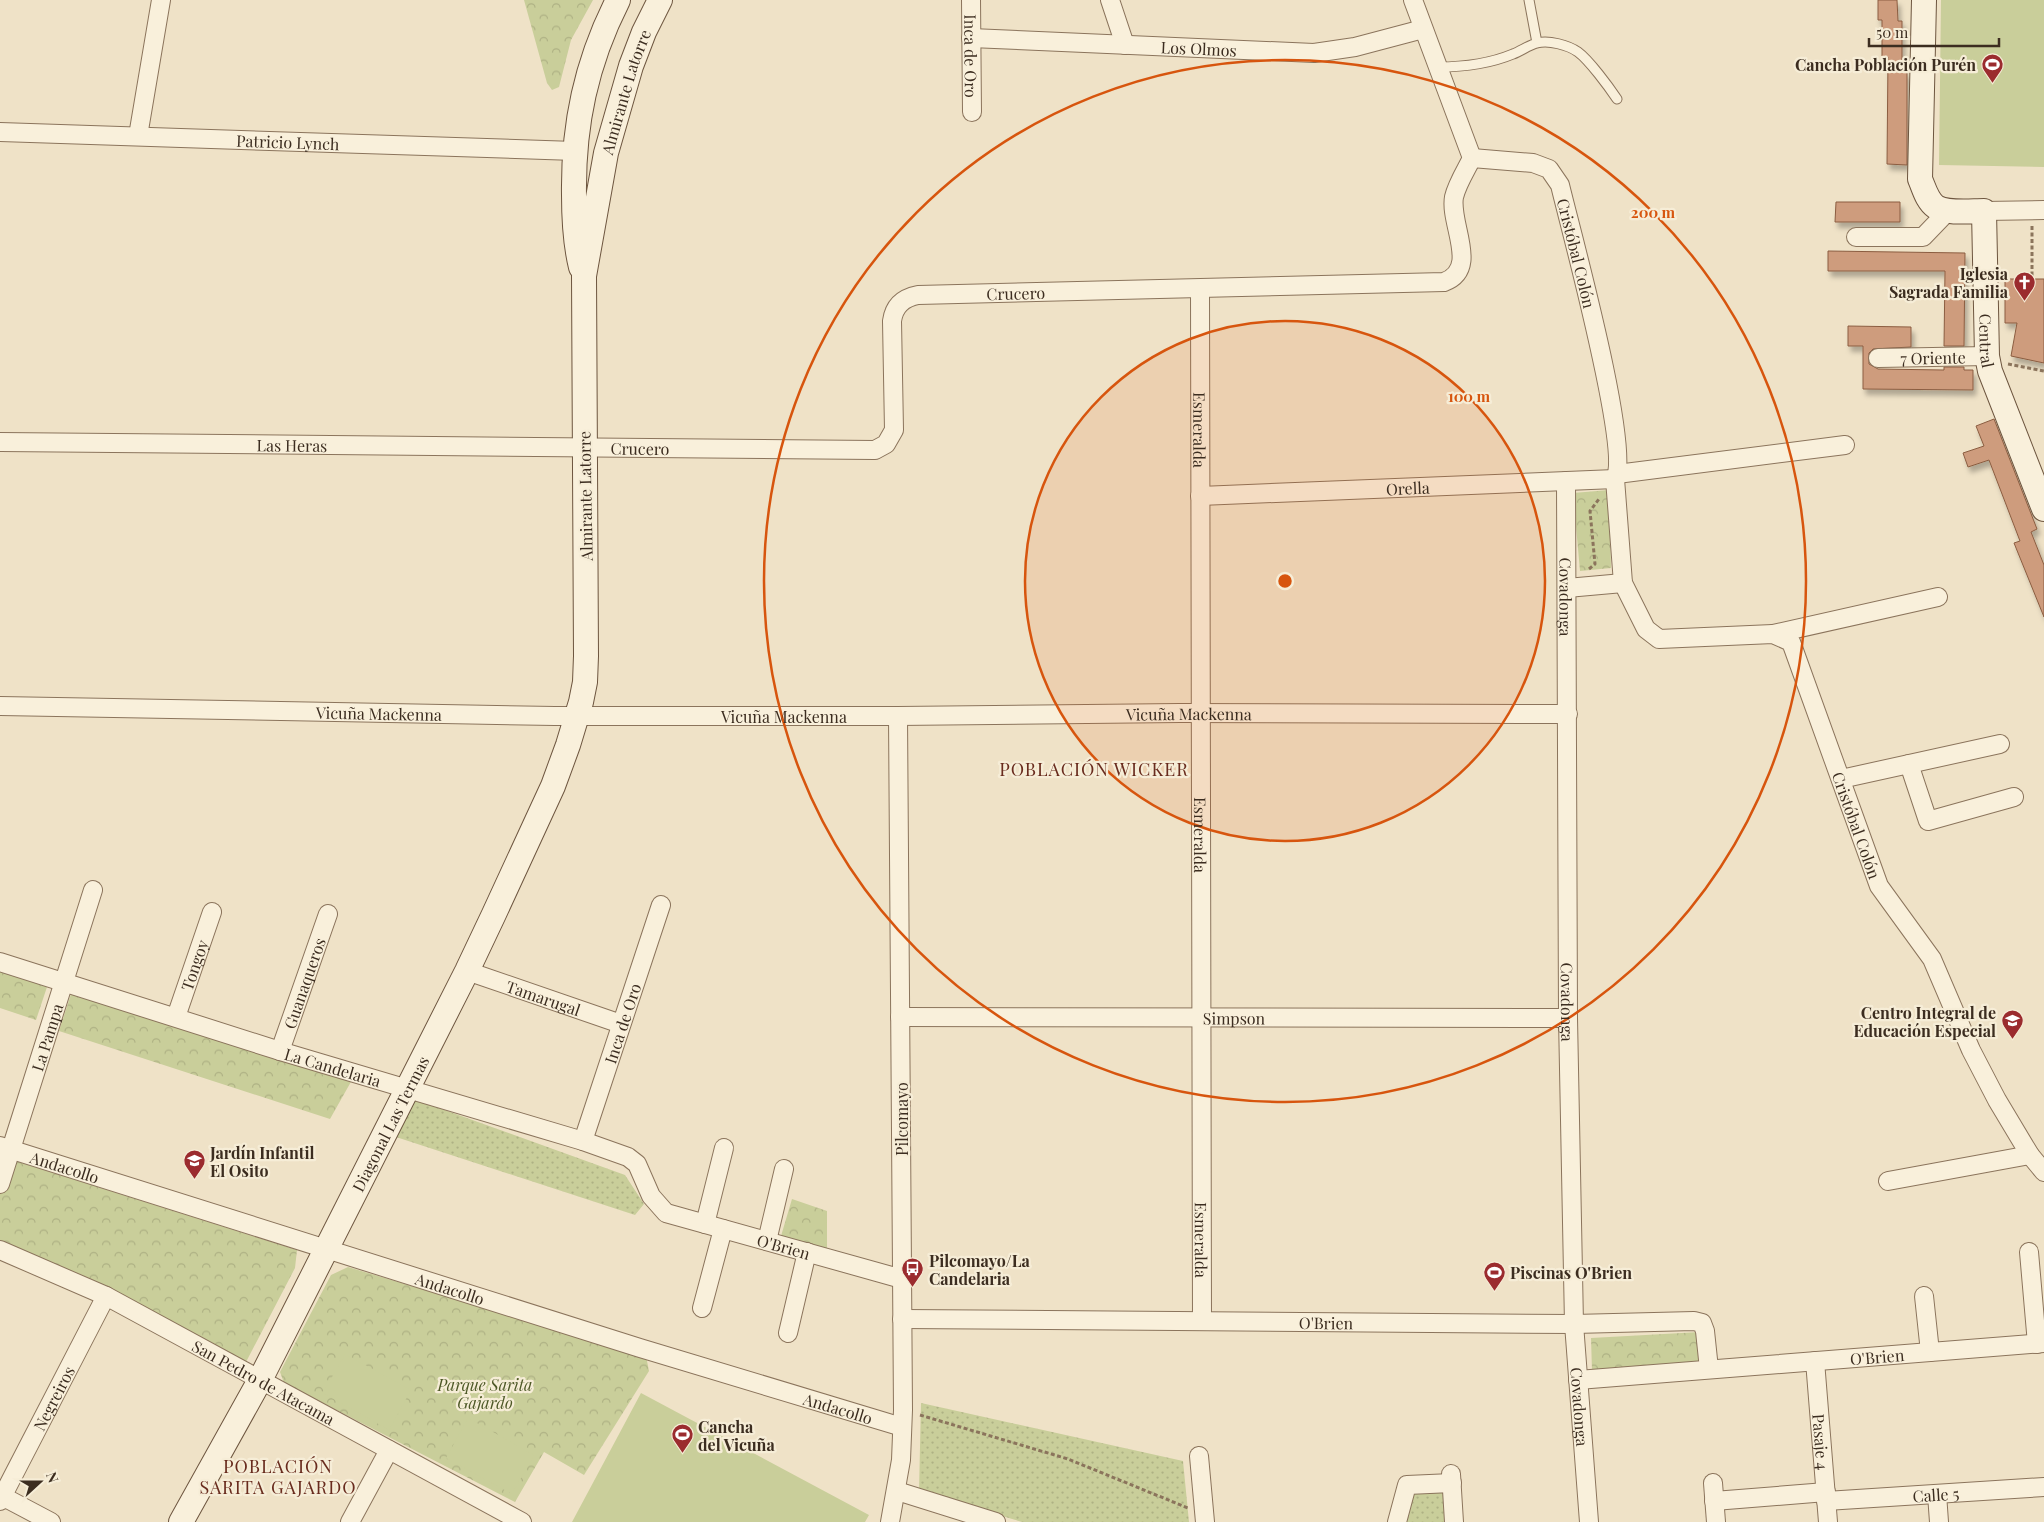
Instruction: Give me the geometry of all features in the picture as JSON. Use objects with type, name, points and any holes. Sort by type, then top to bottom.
[{"type":"main road","name":"Almirante Latorre","points":[[584,276],[574,234],[576,133],[591,63],[618,0]]},
{"type":"main road","name":"Almirante Latorre","points":[[577,715],[585,682],[586,656],[584,276],[606,152],[631,66],[644,32],[660,0]]},
{"type":"main road","points":[[1924,0],[1920,179],[1927,196],[1936,207],[1949,210],[1984,211]]},
{"type":"main road","name":"Central","points":[[1984,211],[1987,358],[1990,371],[2044,509]]},
{"type":"main road","name":"Diagonal Las Termas","points":[[181,1522],[260,1380],[467,971],[553,786],[577,715]]},
{"type":"street","points":[[138,136],[160,0]]},
{"type":"street","name":"Inca de Oro","points":[[972,0],[972,112]]},
{"type":"street","points":[[1110,0],[1125,45]]},
{"type":"street","points":[[1413,0],[1472,158]]},
{"type":"street","name":"Los Olmos","points":[[971,38],[1320,53],[1348,49],[1423,29]]},
{"type":"street","name":"Patricio Lynch","points":[[0,132],[575,151]]},
{"type":"street","name":"Crucero","points":[[584,447],[875,450],[886,444],[894,430],[892,321],[895,309],[904,299],[918,296],[1434,284],[1451,280],[1460,268],[1462,259],[1454,213],[1454,198],[1472,158]]},
{"type":"street","name":"Cristóbal Colón","points":[[1472,158],[1532,162],[1549,169],[1560,185],[1607,382],[1619,459],[1616,477],[1623,583],[1646,629],[1659,639],[1774,634],[1791,642],[1879,886],[1932,959],[1971,1050],[1997,1100],[2030,1155],[2044,1172]]},
{"type":"street","points":[[1856,237],[1923,237],[1949,210]]},
{"type":"street","points":[[1984,211],[2038,210]]},
{"type":"street","name":"Esmeralda","points":[[1200,289],[1202,1321]]},
{"type":"street","name":"7 Oriente","points":[[1878,358],[1987,358]]},
{"type":"street","name":"Las Heras","points":[[0,442],[584,447]]},
{"type":"street","name":"Orella","points":[[1200,496],[1566,481],[1616,477],[1845,444]]},
{"type":"street","name":"Covadonga","points":[[1566,481],[1568,1018],[1574,1324],[1589,1522]]},
{"type":"street","points":[[1567,588],[1623,583]]},
{"type":"street","points":[[1774,634],[1938,597]]},
{"type":"street","name":"Vicuña Mackenna","points":[[0,706],[577,715],[1568,714]]},
{"type":"street","name":"Pilcomayo","points":[[890,1522],[897,1491],[902,1418],[898,716]]},
{"type":"street","points":[[1840,780],[2000,744]]},
{"type":"street","points":[[1909,764],[1928,821],[2014,797]]},
{"type":"street","name":"La Pampa","points":[[0,1184],[6,1148],[65,982],[94,890]]},
{"type":"street","name":"Inca de Oro","points":[[583,1141],[660,906]]},
{"type":"street","name":"Tongoy","points":[[176,1017],[212,912]]},
{"type":"street","name":"Guanaqueros","points":[[280,1051],[328,914]]},
{"type":"street","name":"La Candelaria","points":[[0,962],[280,1051],[583,1141],[628,1157],[637,1164],[651,1196],[666,1213]]},
{"type":"street","name":"Tamarugal","points":[[467,971],[621,1024]]},
{"type":"street","name":"Simpson","points":[[900,1017],[1568,1018]]},
{"type":"street","name":"Andacollo","points":[[6,1148],[326,1249],[902,1418]]},
{"type":"street","points":[[705,1224],[724,1148]]},
{"type":"street","points":[[1888,1181],[2030,1155]]},
{"type":"street","points":[[767,1241],[784,1169]]},
{"type":"street","name":"O'Brien","points":[[666,1213],[902,1279]]},
{"type":"street","points":[[702,1308],[723,1229]]},
{"type":"street","name":"San Pedro de Atacama","points":[[0,1250],[106,1296],[522,1522]]},
{"type":"street","points":[[788,1333],[807,1252]]},
{"type":"street","points":[[2029,1252],[2041,1343]]},
{"type":"street","name":"Negreiros","points":[[1,1497],[106,1296]]},
{"type":"street","points":[[1924,1296],[1930,1352]]},
{"type":"street","name":"O'Brien","points":[[902,1319],[1574,1324],[1694,1321],[1702,1323],[1705,1331],[1709,1369]]},
{"type":"street","name":"O'Brien","points":[[1578,1380],[2041,1343]]},
{"type":"street","name":"Pasaje 4","points":[[1815,1361],[1828,1522]]},
{"type":"street","points":[[350,1522],[389,1450]]},
{"type":"street","points":[[1199,1456],[1205,1518]]},
{"type":"street","points":[[1396,1522],[1407,1485],[1451,1479],[1454,1522]]},
{"type":"street","points":[[1712,1483],[1716,1522]]},
{"type":"street","name":"Calle 5","points":[[1714,1501],[1937,1494],[2044,1487]]},
{"type":"street","points":[[897,1491],[996,1522]]},
{"type":"street","points":[[1937,1494],[1939,1522]]},
{"type":"street","points":[[1,1497],[51,1522]]},
{"type":"lane","points":[[1529,0],[1537,43]]},
{"type":"lane","points":[[1438,67],[1463,67],[1491,61],[1537,43],[1553,42],[1578,52],[1607,83],[1617,99]]},
{"type":"path","points":[[2032,279],[2038,210]]},
{"type":"path","points":[[1987,358],[2044,371]]},
{"type":"path","points":[[1567,588],[1596,564],[1590,511],[1616,477]]},
{"type":"path","points":[[902,1418],[1068,1459],[1205,1518]]},
{"type":"green space","points":[[524,0],[593,0],[571,40],[559,87],[552,90],[547,83]]},
{"type":"green space","name":"Cancha Población Purén","points":[[1941,0],[2044,0],[2044,167],[1939,165]]},
{"type":"green space","points":[[1609,490],[1611,568],[1580,571],[1573,493]]},
{"type":"green space","points":[[0,959],[51,975],[36,1020],[0,1008]]},
{"type":"green space","points":[[72,991],[352,1080],[330,1119],[59,1031]]},
{"type":"green space","points":[[414,1099],[625,1175],[644,1204],[635,1215],[396,1137]]},
{"type":"green space","points":[[0,1156],[297,1250],[295,1268],[246,1362],[0,1246]]},
{"type":"green space","points":[[792,1199],[827,1211],[827,1251],[781,1236]]},
{"type":"green space","name":"Parque Sarita Gajardo","points":[[348,1267],[646,1356],[649,1371],[584,1475],[544,1452],[515,1502],[284,1383],[280,1372],[331,1275]]},
{"type":"green space","points":[[1700,1332],[1702,1365],[1592,1371],[1591,1338]]},
{"type":"green space","points":[[345,1354],[411,1390],[389,1430],[323,1393]]},
{"type":"green space","name":"Cancha del Vicuña","points":[[641,1393],[869,1515],[865,1522],[572,1522]]},
{"type":"green space","points":[[921,1403],[1183,1461],[1189,1522],[1022,1522],[919,1491]]},
{"type":"green space","points":[[468,1418],[534,1455],[512,1494],[446,1458]]},
{"type":"green space","points":[[1447,1492],[1448,1522],[1406,1522],[1414,1493]]},
{"type":"building","points":[[1878,0],[1897,0],[1898,21],[1902,21],[1902,72],[1907,72],[1907,165],[1887,164],[1888,57],[1882,57],[1882,20],[1878,20]]},
{"type":"building","points":[[1836,202],[1900,202],[1900,222],[1835,222]]},
{"type":"building","points":[[1828,251],[1965,253],[1964,346],[1944,346],[1945,271],[1828,271]]},
{"type":"building","points":[[2005,279],[2044,279],[2044,363],[2011,356],[2017,323],[2005,323]]},
{"type":"building","points":[[1848,326],[1911,327],[1911,347],[1873,349],[1869,353],[1869,364],[1878,369],[1944,370],[1944,367],[1964,367],[1964,370],[1973,370],[1973,390],[1863,389],[1863,346],[1848,346]]},
{"type":"building","points":[[1994,419],[2037,529],[2031,532],[2044,565],[2044,617],[2014,543],[2020,541],[1989,460],[1968,467],[1963,453],[1984,446],[1976,426]]},
{"type":"place","name":"Cancha Población Purén","points":[[1992,83]]},
{"type":"place","name":"Iglesia Sagrada Familia","points":[[2024,301]]},
{"type":"place","name":"Centro Integral de Educación Especial","points":[[2012,1040]]},
{"type":"place","name":"Jardín Infantil El Osito","points":[[194,1180]]},
{"type":"place","name":"Pilcomayo/La Candelaria","points":[[913,1288]]},
{"type":"place","name":"Piscinas O'Brien","points":[[1494,1291]]},
{"type":"place","name":"Cancha del Vicuña","points":[[682,1454]]},
{"type":"district","name":"POBLACIÓN WICKER","points":[[1094,769]]},
{"type":"district","name":"POBLACIÓN SARITA GAJARDO","points":[[278,1476]]}]
